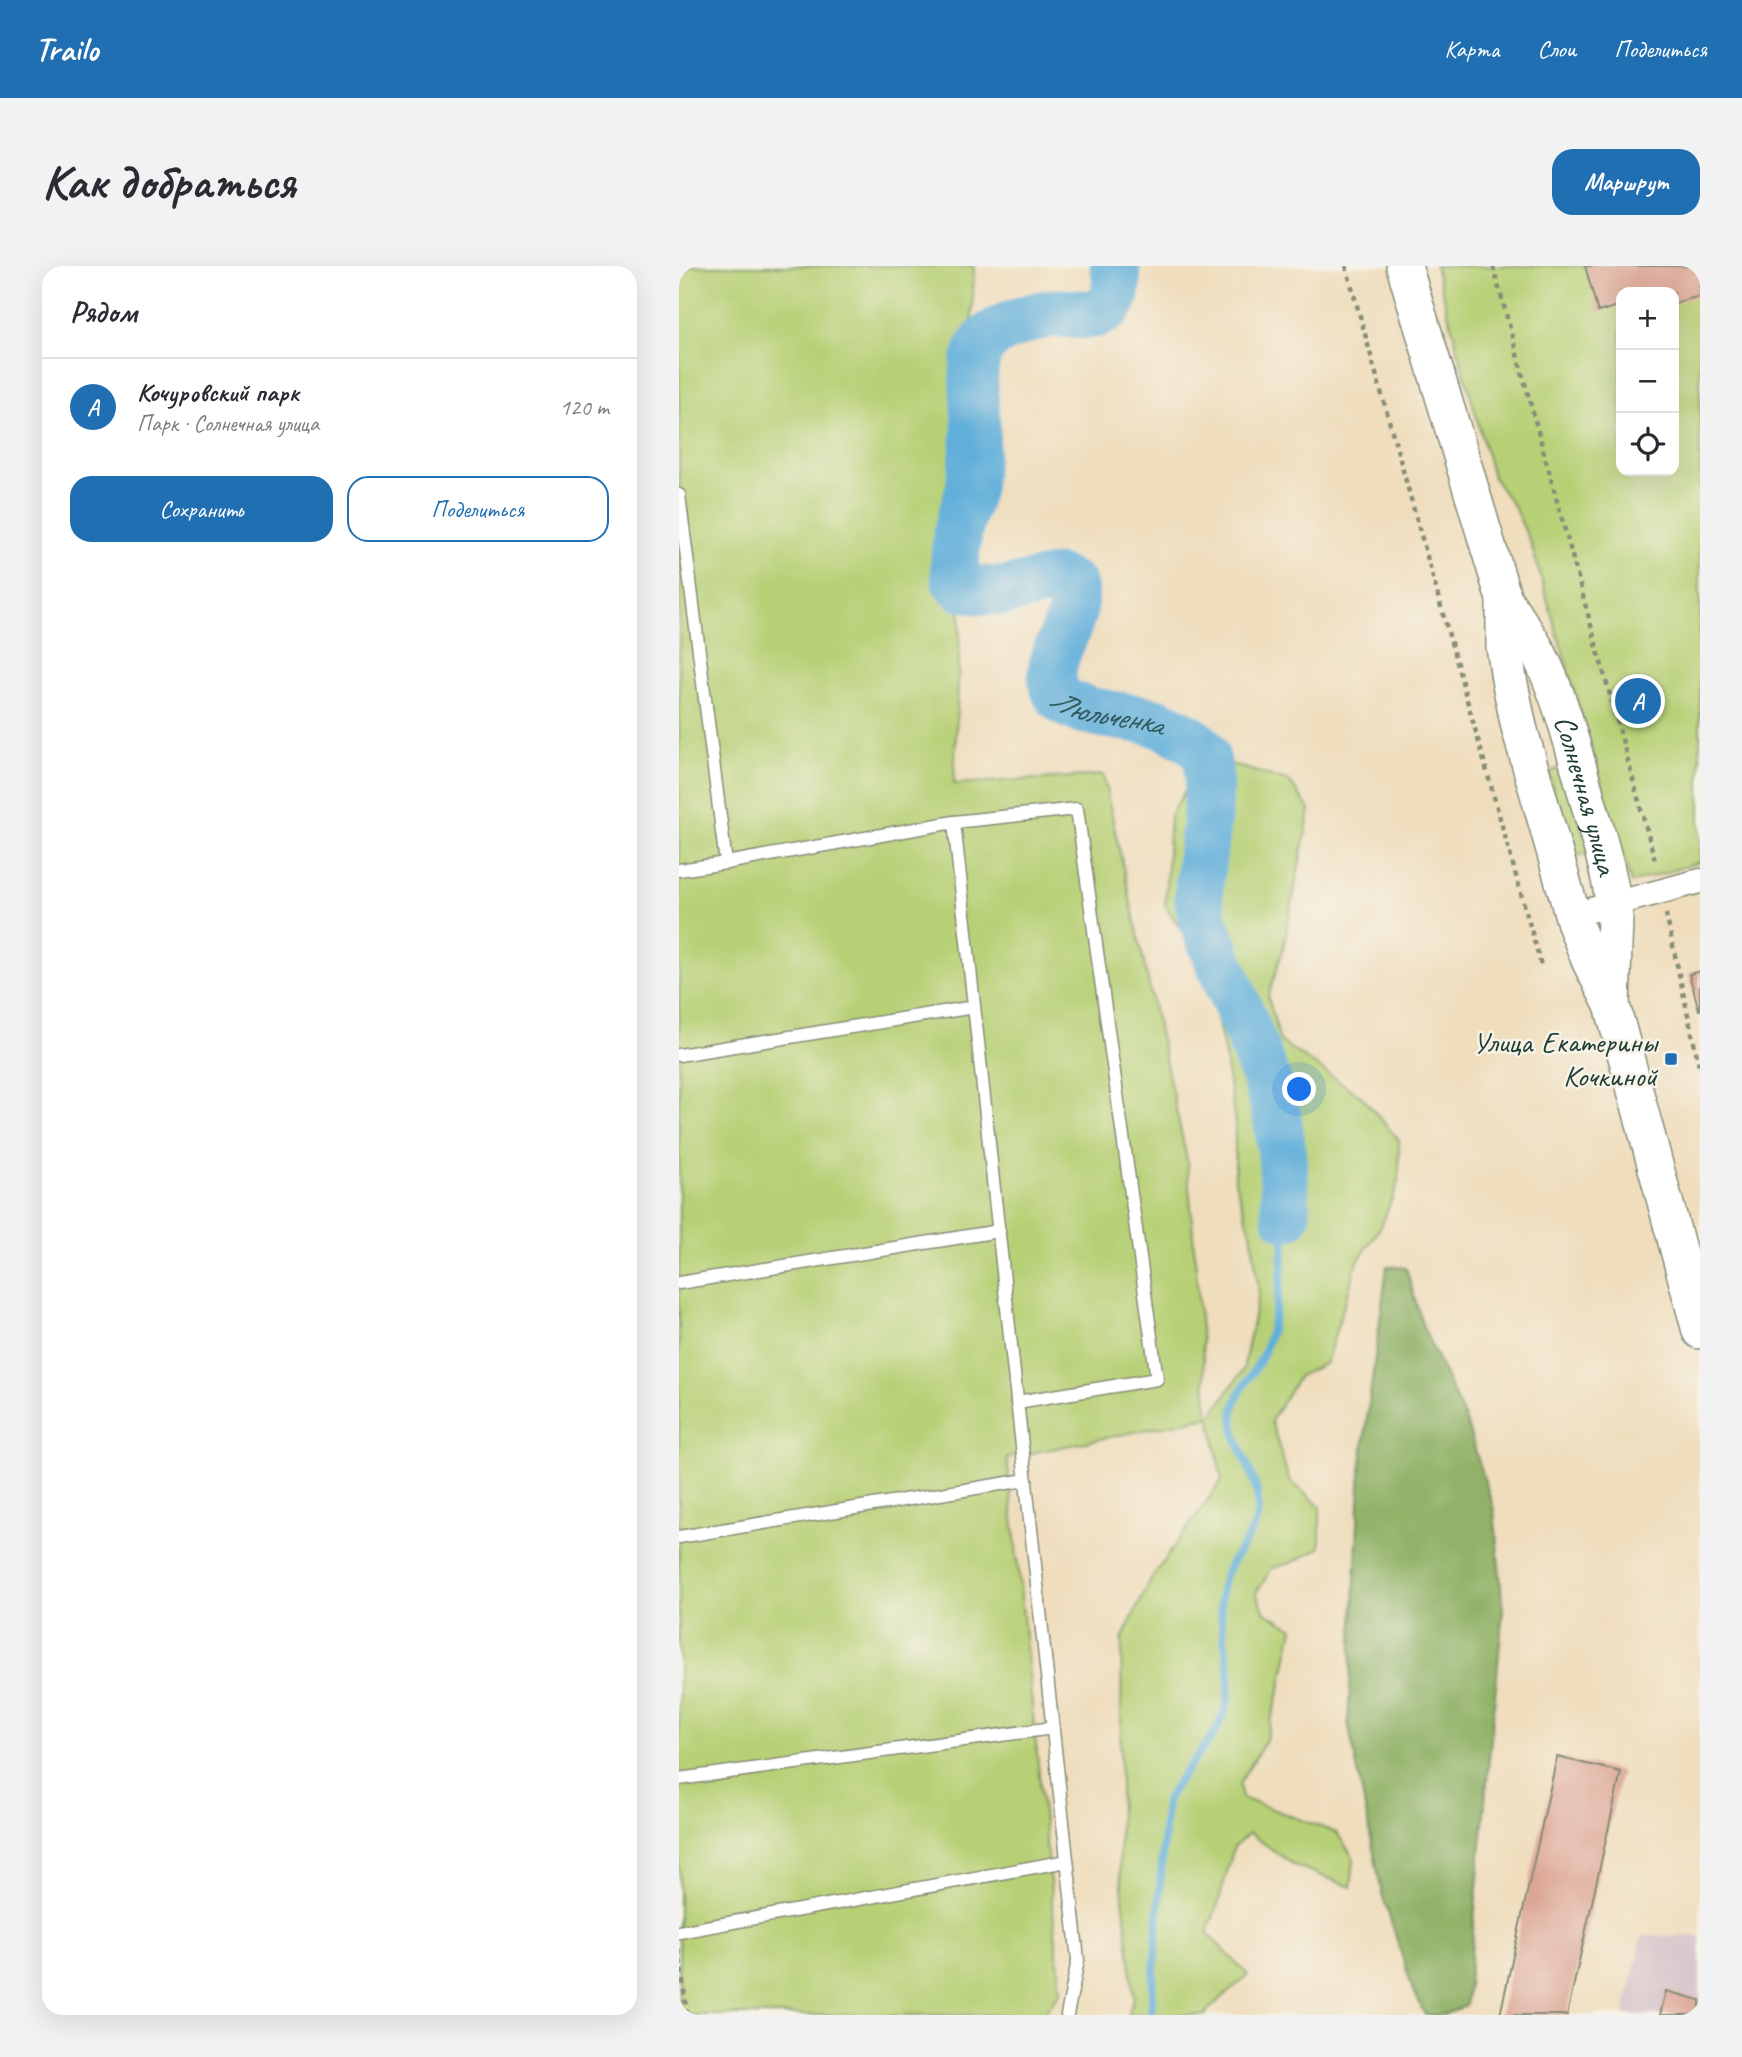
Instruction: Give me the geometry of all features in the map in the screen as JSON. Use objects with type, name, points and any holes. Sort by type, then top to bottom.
[{"type":"main road","name":"Солнечная улица","points":[[1403,266],[1504,599],[1504,646],[1519,727],[1572,915],[1590,962],[1612,1005],[1700,1331]]},
{"type":"main road","name":"Солнечная улица","points":[[1504,599],[1529,636],[1549,675],[1567,727],[1603,854],[1614,904],[1612,1005]]},
{"type":"street","points":[[1572,915],[1700,881]]},
{"type":"lane","points":[[679,495],[726,863]]},
{"type":"lane","points":[[679,870],[954,822],[1077,808],[1157,1379],[1017,1402]]},
{"type":"lane","points":[[954,822],[1078,1960],[1066,2015]]},
{"type":"lane","points":[[679,1055],[974,1007]]},
{"type":"lane","points":[[679,1283],[999,1231]]},
{"type":"lane","points":[[679,1537],[1026,1480]]},
{"type":"lane","points":[[679,1779],[1053,1728]]},
{"type":"lane","points":[[679,1932],[1067,1861]]},
{"type":"path","points":[[1346,266],[1542,970]]},
{"type":"path","points":[[1493,266],[1656,864]]},
{"type":"path","points":[[1666,913],[1700,1070]]},
{"type":"path","points":[[679,1948],[687,2015]]},
{"type":"shaded area","points":[[1642,1936],[1700,1936],[1700,2015],[1624,2015]]},
{"type":"green space","points":[[679,266],[974,266],[954,784],[1103,775],[1187,1160],[1208,1417],[1007,1458],[1061,1991],[1043,2015],[679,2015]]},
{"type":"green space","points":[[1435,266],[1700,266],[1700,862],[1631,883],[1530,541],[1514,507],[1493,477]]},
{"type":"green space","points":[[1206,757],[1289,781],[1310,810],[1283,949],[1268,997],[1280,1041],[1362,1097],[1399,1140],[1399,1181],[1381,1226],[1357,1263],[1326,1363],[1299,1376],[1271,1421],[1289,1480],[1320,1506],[1320,1548],[1291,1563],[1272,1568],[1256,1593],[1265,1612],[1293,1628],[1265,1742],[1239,1784],[1242,1798],[1337,1833],[1354,1859],[1351,1887],[1294,1865],[1249,1833],[1234,1847],[1207,1933],[1248,1975],[1206,2012],[1206,2015],[1128,2015],[1134,1998],[1119,1860],[1122,1639],[1151,1579],[1222,1480],[1210,1417],[1243,1370],[1259,1292],[1251,1232],[1235,1182],[1235,1123],[1216,1013],[1202,962],[1165,905],[1170,815]]},
{"type":"green space","points":[[1558,768],[1563,769],[1590,852],[1568,859],[1549,773]]},
{"type":"green space","points":[[1387,1266],[1406,1268],[1423,1327],[1466,1421],[1494,1510],[1503,1610],[1466,2006],[1443,2015],[1425,2015],[1412,1987],[1382,1894],[1348,1722],[1361,1464]]},
{"type":"building","points":[[1585,266],[1700,266],[1700,296],[1679,302],[1679,287],[1616,287],[1616,307],[1598,312]]},
{"type":"building","points":[[1700,971],[1700,1010],[1699,1010],[1689,974]]},
{"type":"building","points":[[1557,1757],[1621,1772],[1567,2015],[1500,2015]]},
{"type":"building","points":[[1666,1991],[1700,2000],[1700,2015],[1660,2015]]},
{"type":"waterway","name":"Люльченка","points":[[1114,266],[1115,292],[1106,309],[1091,314],[1058,313],[1030,318],[999,331],[979,349],[974,371],[974,458],[956,545],[956,581],[962,587],[1004,591],[1058,579],[1072,585],[1075,598],[1073,611],[1053,665],[1052,678],[1056,692],[1063,700],[1086,710],[1161,724],[1186,736],[1201,748],[1207,760],[1209,777],[1199,886],[1200,909],[1273,1101],[1281,1150],[1286,1216]]},
{"type":"waterway","points":[[1151,2015],[1166,1802],[1218,1727],[1228,1698],[1228,1669],[1221,1611],[1223,1582],[1253,1530],[1258,1511],[1255,1486],[1237,1439],[1233,1414],[1238,1397],[1264,1352],[1274,1319],[1286,1216]]},
{"type":"place","name":"Кочуровский парк","points":[[1638,701]]},
{"type":"place","name":"Улица Екатерины Кочкиной","points":[[1671,1059]]}]
